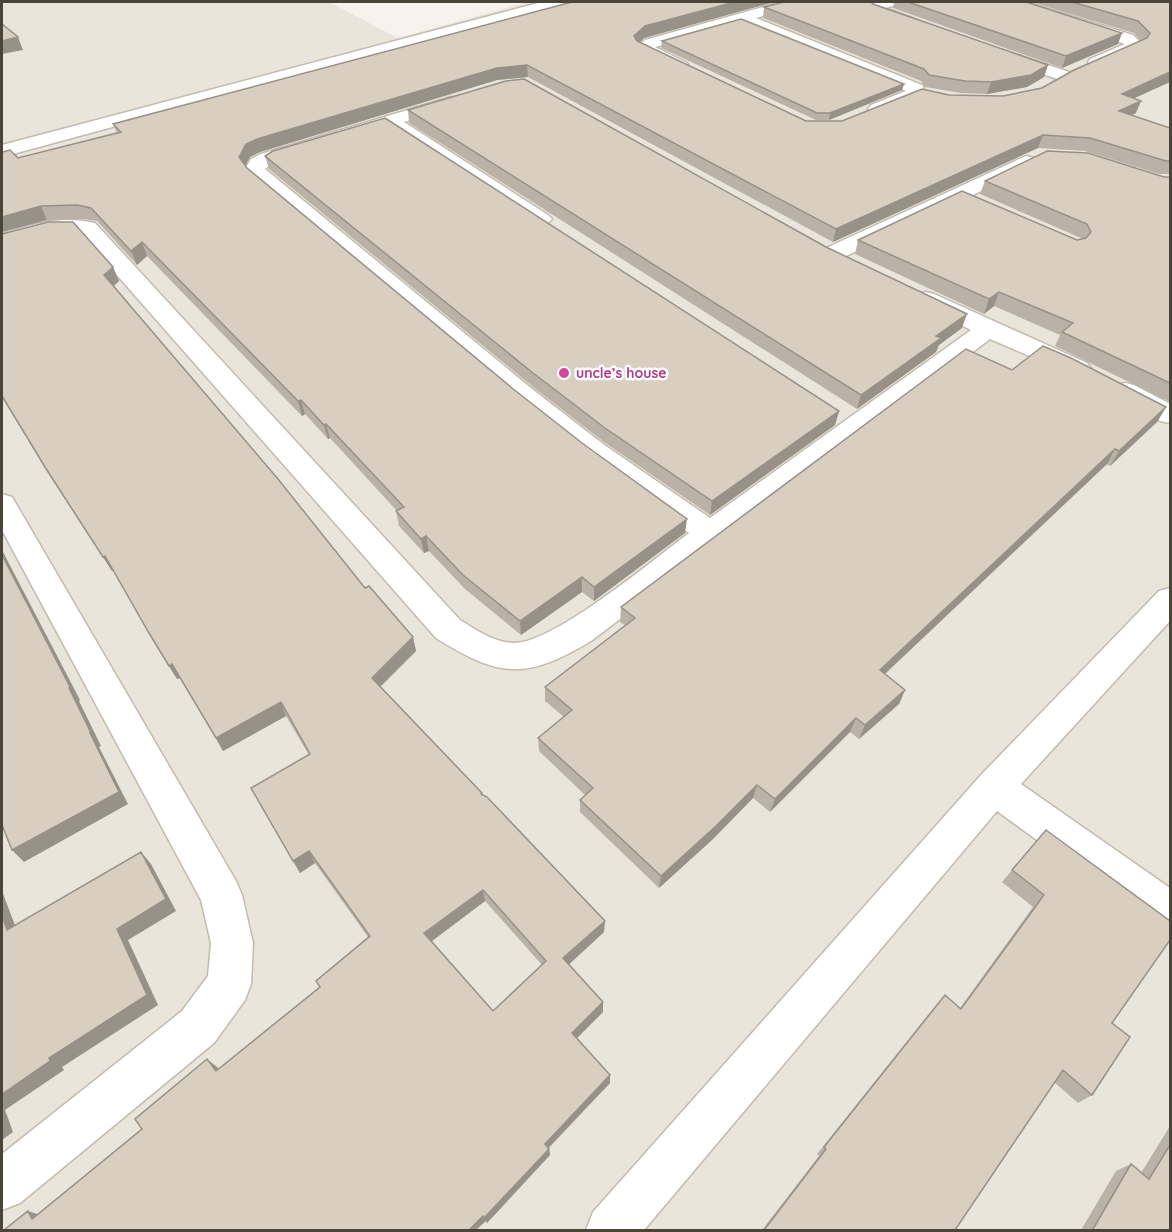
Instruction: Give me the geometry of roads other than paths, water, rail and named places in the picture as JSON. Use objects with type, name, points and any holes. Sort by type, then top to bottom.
[{"type":"street","points":[[2,151],[556,2]]},
{"type":"street","points":[[698,75],[644,48],[651,43],[796,2]]},
{"type":"street","points":[[891,2],[875,8],[880,12],[924,27]]},
{"type":"street","points":[[1011,2],[1127,39],[1135,44],[1047,85]]},
{"type":"street","points":[[742,18],[914,87],[917,93]]},
{"type":"street","points":[[988,50],[1074,72]]},
{"type":"street","points":[[864,115],[917,93],[936,98]]},
{"type":"street","points":[[469,96],[268,158],[258,163],[255,169],[259,176],[523,395],[593,450],[710,533]]},
{"type":"street","points":[[389,121],[560,231]]},
{"type":"street","points":[[832,254],[1038,156],[1048,154]]},
{"type":"street","points":[[958,194],[979,203]]},
{"type":"street","points":[[2,241],[49,226],[63,224],[87,228],[448,629],[479,648],[510,659],[548,651],[579,633],[710,533],[848,417],[988,329]]},
{"type":"street","points":[[812,242],[853,264]]},
{"type":"street","points":[[905,289],[1099,378],[1170,415]]},
{"type":"street","points":[[2,504],[220,895],[232,943],[229,984],[198,1027],[2,1185]]},
{"type":"street","points":[[611,1230],[994,787],[1170,600]]},
{"type":"street","points":[[994,787],[1170,912]]},
{"type":"place","name":"uncle’s house","points":[[564,373]]}]
